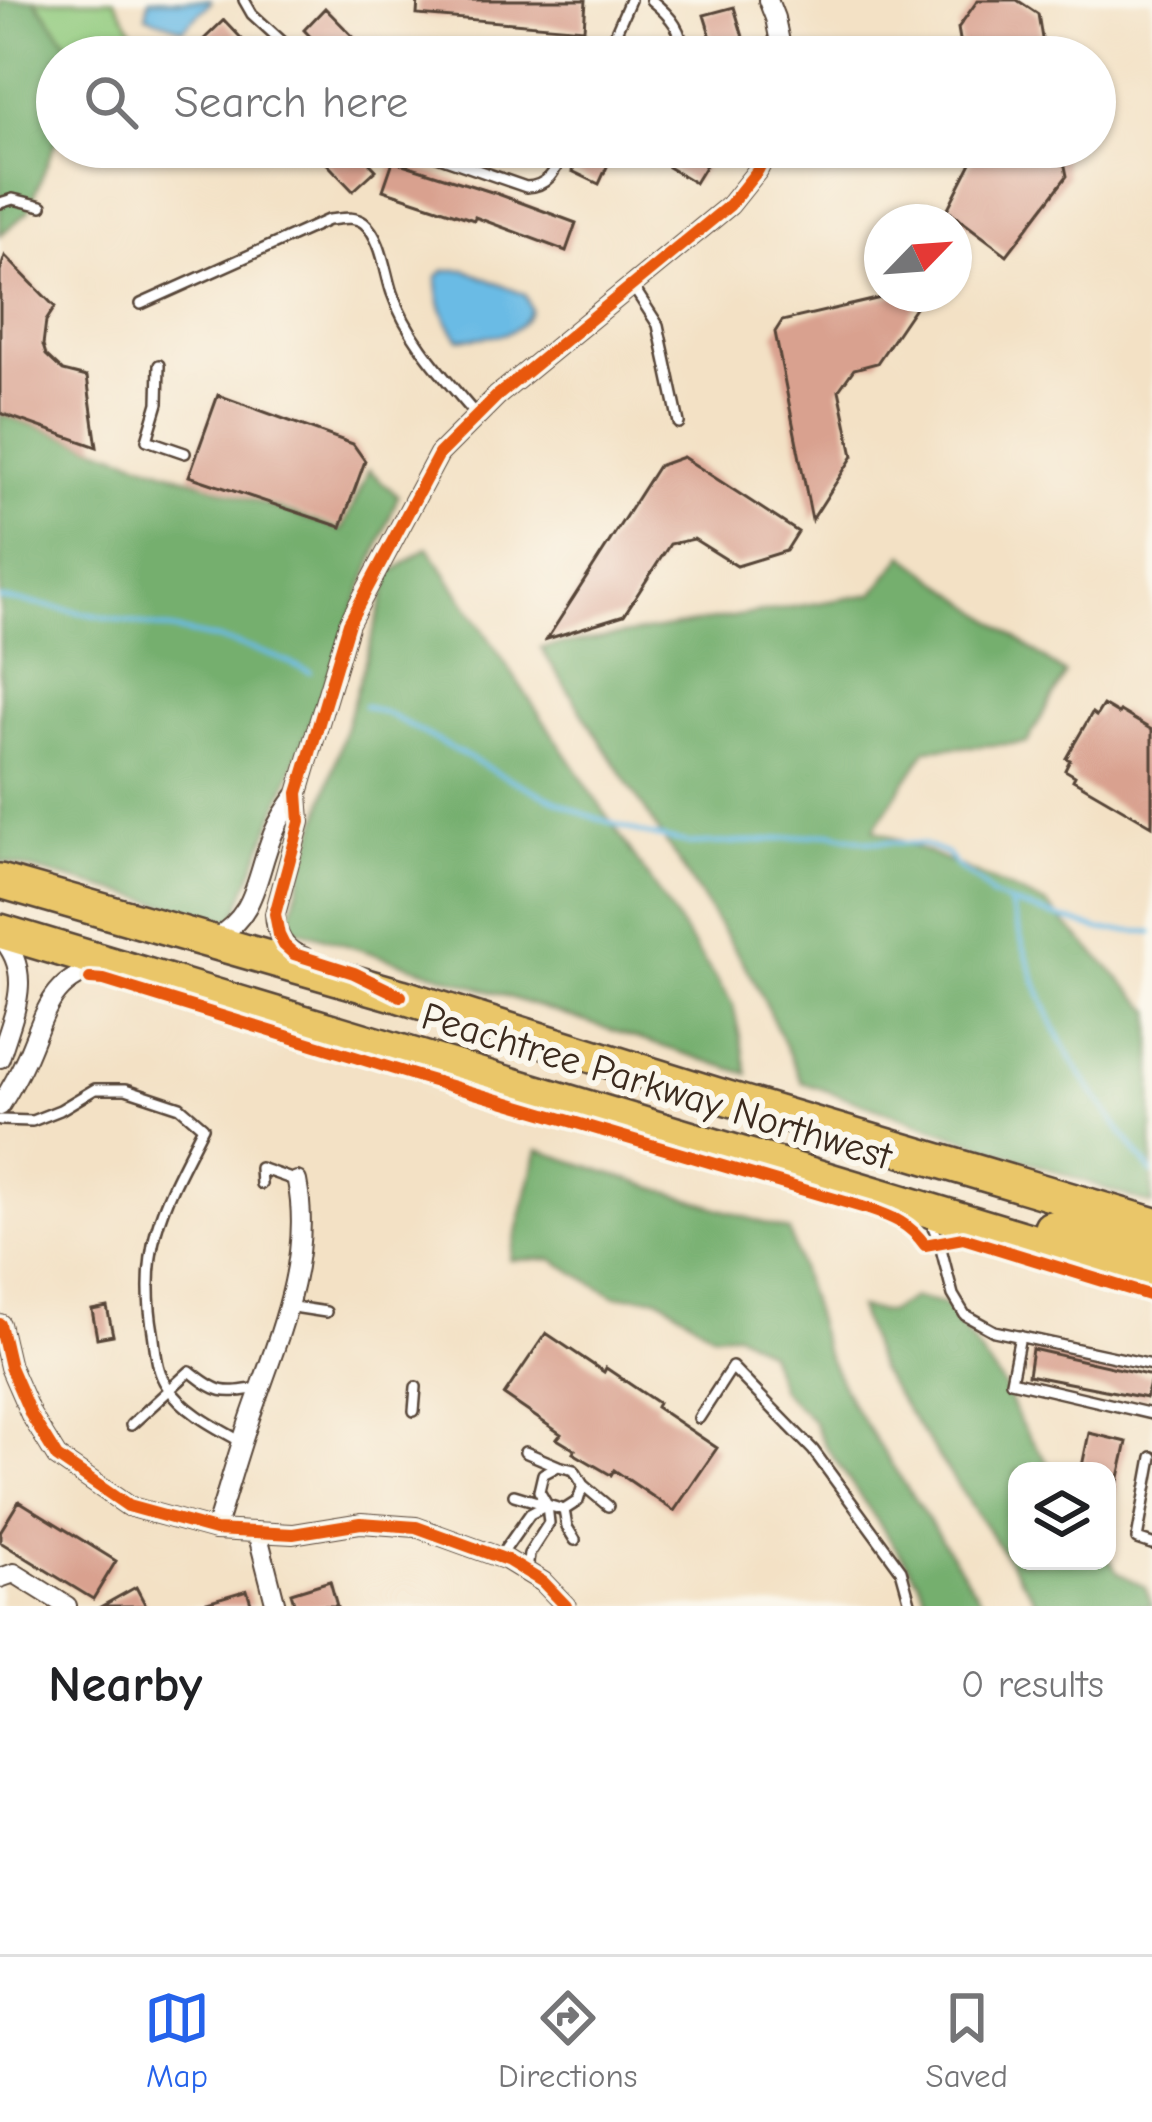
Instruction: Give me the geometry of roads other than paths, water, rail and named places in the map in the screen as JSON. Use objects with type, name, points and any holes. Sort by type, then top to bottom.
[{"type":"highway","name":"Peachtree Parkway Northwest","points":[[0,881],[401,996],[1152,1223]]},
{"type":"highway","name":"Peachtree Parkway Northwest","points":[[0,934],[115,964],[1152,1277]]},
{"type":"highway","points":[[989,1227],[1025,1223],[1152,1249]]},
{"type":"street","points":[[768,0],[779,36]]},
{"type":"street","points":[[207,943],[232,928],[245,913],[273,835],[298,793],[349,623],[439,454],[497,396],[730,205],[759,168]]},
{"type":"street","points":[[298,793],[300,822],[275,914],[284,946],[401,996]]},
{"type":"street","points":[[0,934],[13,952],[21,982],[0,1058]]},
{"type":"street","points":[[0,1106],[53,997],[78,975],[115,964]]},
{"type":"street","points":[[215,1530],[298,1264],[303,1210],[297,1181]]},
{"type":"street","points":[[0,1324],[10,1367],[31,1415],[57,1457],[128,1506],[215,1530],[293,1534],[361,1523],[416,1527],[527,1572],[566,1606]]},
{"type":"street","points":[[257,1532],[275,1606]]},
{"type":"street","points":[[0,1578],[14,1573],[67,1606]]},
{"type":"lane","points":[[244,0],[276,36]]},
{"type":"lane","points":[[614,36],[630,0]]},
{"type":"lane","points":[[652,0],[682,36]]},
{"type":"lane","points":[[470,168],[526,188],[540,186],[556,168]]},
{"type":"lane","points":[[0,203],[14,199],[41,206]]},
{"type":"lane","points":[[141,304],[328,220],[352,218],[371,233],[393,296],[418,344],[477,416]]},
{"type":"lane","points":[[632,285],[658,325],[679,423]]},
{"type":"lane","points":[[159,365],[158,403],[147,440],[185,453]]},
{"type":"lane","points":[[0,1120],[32,1121],[95,1089],[127,1089],[180,1107],[203,1127],[170,1189],[153,1235],[147,1300],[159,1372],[170,1390],[197,1417],[242,1442]]},
{"type":"lane","points":[[261,1184],[260,1168],[297,1181]]},
{"type":"lane","points":[[925,1209],[953,1295],[965,1315],[994,1331],[1152,1365]]},
{"type":"lane","points":[[287,1306],[326,1312]]},
{"type":"lane","points":[[1020,1336],[1011,1381],[1152,1414]]},
{"type":"lane","points":[[699,1418],[733,1367],[813,1450],[901,1570],[911,1606]]},
{"type":"lane","points":[[131,1425],[190,1371],[214,1390],[260,1388]]},
{"type":"lane","points":[[414,1411],[416,1387]]},
{"type":"lane","points":[[525,1451],[574,1470],[583,1485],[608,1506]]},
{"type":"lane","points":[[1152,1457],[1136,1539],[1152,1544]]},
{"type":"lane","points":[[527,1572],[530,1554],[549,1523],[548,1505],[539,1491],[543,1474],[558,1466]]},
{"type":"lane","points":[[564,1510],[578,1501],[583,1485]]},
{"type":"lane","points":[[514,1495],[564,1510]]},
{"type":"lane","points":[[499,1558],[530,1514],[548,1505]]},
{"type":"lane","points":[[564,1510],[575,1540]]},
{"type":"water","points":[[149,0],[211,2],[183,29],[146,16]]},
{"type":"water","points":[[445,270],[466,270],[525,295],[531,309],[526,319],[511,331],[459,339],[438,294],[437,277]]},
{"type":"waterway","points":[[0,599],[222,640],[310,672]]},
{"type":"waterway","points":[[364,706],[582,813],[644,834],[691,844],[832,833],[866,841],[922,844],[947,854],[992,896],[1010,903],[1101,930],[1152,932]]},
{"type":"waterway","points":[[1010,904],[1058,1034],[1086,1083],[1152,1173]]}]
